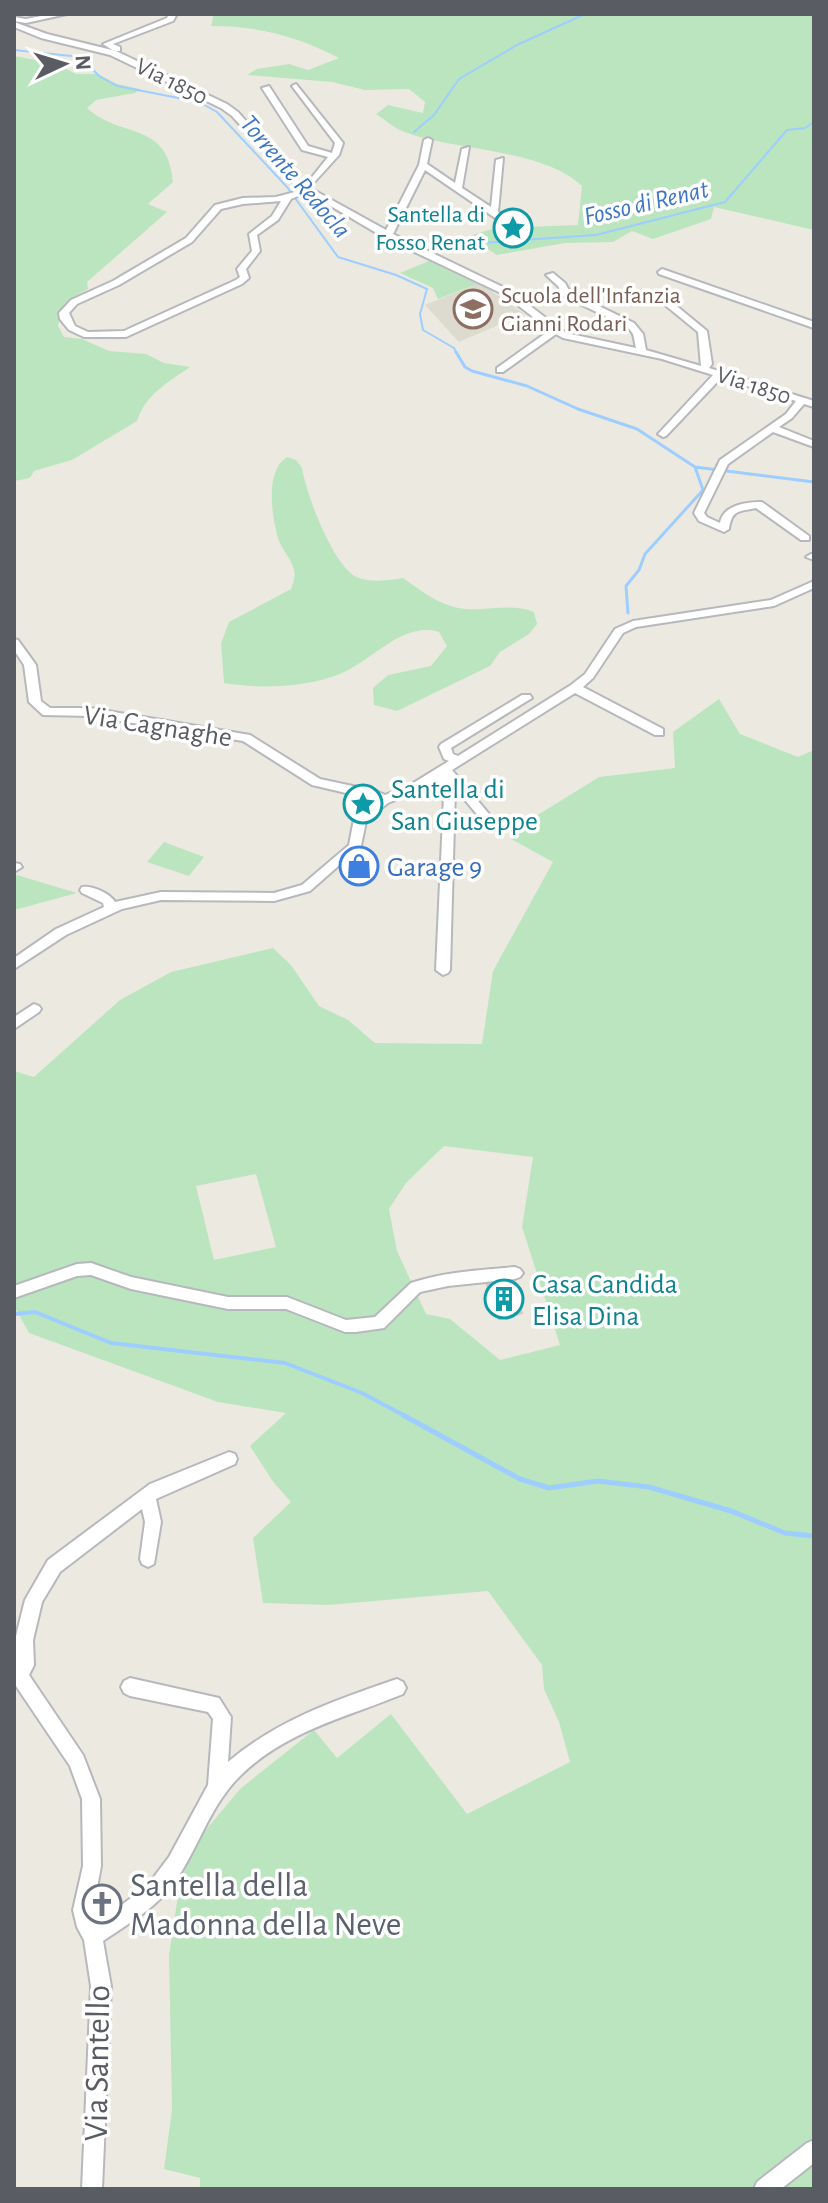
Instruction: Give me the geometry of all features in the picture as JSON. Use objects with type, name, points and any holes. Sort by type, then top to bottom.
[{"type":"street","points":[[14,22],[63,14]]},
{"type":"street","points":[[121,56],[126,53],[108,47],[108,43],[170,19],[173,14]]},
{"type":"street","name":"Via 1850","points":[[14,22],[44,36],[121,56],[235,114],[301,191],[506,292],[555,331],[572,339],[641,351],[814,404]]},
{"type":"street","points":[[296,86],[339,143],[333,156],[301,191],[275,218],[253,234],[256,251],[241,269],[245,278],[126,334],[83,334],[68,324],[64,313],[85,295],[106,287],[189,240],[218,207],[301,191]]},
{"type":"street","points":[[266,88],[305,148],[333,156]]},
{"type":"street","points":[[388,236],[423,165],[428,140]]},
{"type":"street","points":[[458,189],[466,149]]},
{"type":"street","points":[[494,214],[500,160]]},
{"type":"street","points":[[423,165],[510,224],[523,222]]},
{"type":"street","points":[[662,272],[814,325]]},
{"type":"street","points":[[550,275],[562,285],[566,294],[631,325],[638,334],[641,351]]},
{"type":"street","points":[[670,305],[702,331],[707,364],[703,369]]},
{"type":"street","points":[[500,370],[555,331]]},
{"type":"street","points":[[663,434],[719,374]]},
{"type":"street","points":[[802,400],[789,416],[721,468],[699,513],[703,519],[724,529],[726,516],[731,511],[758,504],[806,538]]},
{"type":"street","points":[[772,428],[814,444]]},
{"type":"street","points":[[14,964],[61,932],[111,907],[161,896],[265,898],[297,892],[353,848],[357,843],[360,819],[384,800],[414,788],[575,688],[589,676],[619,631],[633,624],[774,603],[814,584]]},
{"type":"street","name":"Via Cagnaghe","points":[[14,642],[30,665],[35,702],[47,712],[90,712],[246,738],[316,782],[376,795],[384,800]]},
{"type":"street","points":[[575,688],[659,732]]},
{"type":"street","points":[[457,760],[448,756],[445,747],[526,698]]},
{"type":"street","points":[[440,770],[494,827]]},
{"type":"street","points":[[440,770],[450,795],[443,970]]},
{"type":"street","points":[[86,890],[108,900],[111,907]]},
{"type":"street","points":[[14,1024],[34,1009]]},
{"type":"street","points":[[14,1292],[77,1270],[91,1269],[131,1283],[228,1303],[287,1303],[345,1326],[356,1326],[379,1323],[416,1287],[448,1280],[515,1273]]},
{"type":"street","points":[[17,1672],[25,1665],[24,1640],[34,1600],[54,1566],[156,1489],[229,1459]]},
{"type":"street","points":[[147,1496],[153,1522],[148,1559]]},
{"type":"street","name":"Via Santello","points":[[17,1672],[77,1761],[91,1799],[92,1866],[83,1910],[93,1937],[101,1986],[92,2189]]},
{"type":"street","points":[[130,1687],[213,1704],[222,1717],[217,1789]]},
{"type":"street","points":[[93,1937],[167,1878],[217,1789],[242,1763],[292,1728],[326,1711],[397,1688]]},
{"type":"street","points":[[764,2189],[814,2150]]},
{"type":"shaded area","name":"Scuola dell'Infanzia Gianni Rodari","points":[[480,283],[524,314],[459,342],[425,305]]},
{"type":"green space","points":[[214,14],[814,14],[814,230],[714,207],[711,219],[653,239],[632,231],[613,242],[565,243],[497,255],[469,236],[496,228],[578,225],[582,186],[544,164],[422,138],[399,129],[376,114],[388,105],[423,113],[425,102],[409,89],[365,90],[332,82],[247,75],[257,69],[289,64],[308,70],[339,58],[277,34],[211,26]]},
{"type":"green space","points":[[14,56],[57,64],[76,74],[98,74],[117,84],[140,89],[135,93],[96,100],[87,108],[100,118],[152,140],[162,149],[169,162],[173,182],[148,204],[167,212],[87,282],[88,289],[72,299],[65,308],[58,326],[64,337],[82,339],[109,351],[146,354],[164,363],[190,367],[152,396],[137,421],[72,460],[34,471],[30,478],[14,481]]},
{"type":"green space","points":[[429,261],[477,284],[438,299],[433,288],[400,273]]},
{"type":"green space","points":[[287,457],[296,460],[302,468],[323,529],[340,561],[350,572],[370,580],[403,578],[432,598],[465,609],[525,609],[534,612],[537,624],[529,634],[500,652],[490,666],[397,711],[374,705],[373,688],[388,675],[431,666],[447,646],[439,632],[426,630],[400,637],[352,668],[326,679],[297,685],[224,683],[221,643],[229,622],[291,589],[295,575],[276,532],[272,508],[275,473]]},
{"type":"green space","points":[[719,699],[740,734],[798,757],[814,750],[814,2189],[200,2189],[200,2178],[164,2169],[172,2110],[169,1955],[184,1856],[240,1789],[314,1730],[337,1758],[391,1714],[467,1814],[570,1762],[559,1722],[544,1689],[542,1665],[488,1591],[328,1605],[263,1603],[253,1538],[291,1502],[274,1483],[250,1446],[286,1413],[218,1402],[29,1333],[14,1306],[14,1071],[34,1077],[120,1000],[171,972],[273,948],[291,965],[319,1006],[348,1020],[375,1043],[482,1044],[493,971],[553,862],[511,839],[536,816],[599,777],[675,768],[673,732]],"holes":[[[444,1146],[533,1157],[522,1227],[560,1345],[500,1360],[450,1319],[426,1314],[397,1251],[389,1209],[406,1183]],[[256,1174],[276,1247],[214,1260],[196,1186]]]},
{"type":"green space","points":[[164,842],[204,857],[189,876],[147,862]]},
{"type":"green space","points":[[17,875],[77,893],[14,910],[14,877]]},
{"type":"building","name":"Casa Candida Elisa Dina","points":[[510,1283],[522,1313],[499,1319],[487,1285]]},
{"type":"waterway","points":[[414,132],[434,115],[459,79],[517,45],[585,14]]},
{"type":"waterway","name":"Torrente Redocla","points":[[14,50],[81,57],[99,76],[117,86],[199,102],[217,112],[287,187],[338,257],[396,275],[427,289],[420,314],[423,330],[456,352]]},
{"type":"waterway","name":"Fosso di Renat","points":[[452,245],[596,235],[725,202],[787,130],[805,128],[814,122]]},
{"type":"waterway","name":"Torrente Redocla","points":[[456,352],[465,367],[472,371],[527,386],[578,409],[637,429],[695,467]]},
{"type":"waterway","points":[[628,613],[626,586],[639,570],[645,554],[703,490],[695,467]]},
{"type":"waterway","name":"Torrente Redocla","points":[[695,467],[814,482]]},
{"type":"waterway","points":[[14,1314],[35,1312],[111,1343],[285,1363],[362,1393],[407,1417]]},
{"type":"waterway","points":[[403,1415],[520,1479],[549,1488],[598,1481],[649,1487],[731,1511],[785,1533],[814,1536]]},
{"type":"place","name":"Santella di Fosso Renat","points":[[513,228]]},
{"type":"place","name":"Scuola dell'Infanzia Gianni Rodari","points":[[473,309]]},
{"type":"place","name":"Santella di San Giuseppe","points":[[363,804]]},
{"type":"place","name":"Garage 9","points":[[359,866]]},
{"type":"place","name":"Casa Candida Elisa Dina","points":[[504,1299]]},
{"type":"place","name":"Santella della Madonna della Neve","points":[[102,1904]]}]
